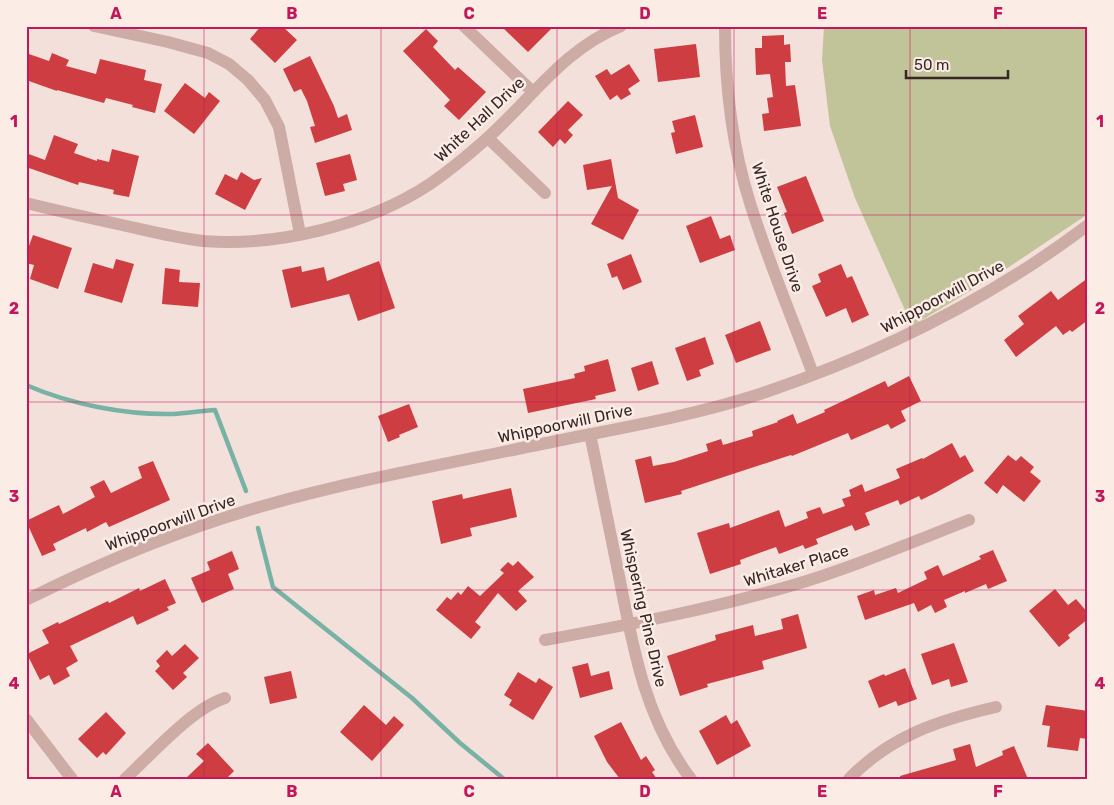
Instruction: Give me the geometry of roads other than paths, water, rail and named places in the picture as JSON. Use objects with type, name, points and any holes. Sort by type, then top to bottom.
[{"type":"street","points":[[94,26],[208,53],[229,64],[248,80],[265,100],[278,127],[300,234]]},
{"type":"street","points":[[464,26],[532,92]]},
{"type":"street","name":"White Hall Drive","points":[[26,203],[189,239],[239,241],[276,238],[346,222],[398,202],[437,179],[488,138],[532,92],[579,49],[621,26]]},
{"type":"street","name":"White House Drive","points":[[725,26],[728,91],[743,179],[757,223],[813,374]]},
{"type":"street","points":[[488,138],[545,193]]},
{"type":"street","name":"Whippoorwill Drive","points":[[26,600],[81,574],[160,542],[267,505],[396,475],[660,420],[758,394],[898,340],[964,306],[1023,270],[1088,225]]},
{"type":"street","name":"Whispering Pine Drive","points":[[590,434],[628,625],[649,703],[667,742],[691,779]]},
{"type":"street","name":"Whitaker Place","points":[[545,640],[628,625],[792,585],[834,572],[968,520]]},
{"type":"street","points":[[125,779],[195,714],[208,705],[225,698]]},
{"type":"street","points":[[849,779],[867,761],[922,728],[953,717],[996,706]]},
{"type":"street","points":[[26,719],[72,779]]},
{"type":"waterway","points":[[26,385],[79,403],[136,413],[173,414],[215,410],[246,491]]},
{"type":"waterway","points":[[258,528],[273,587],[412,698],[460,743],[504,779]]}]
